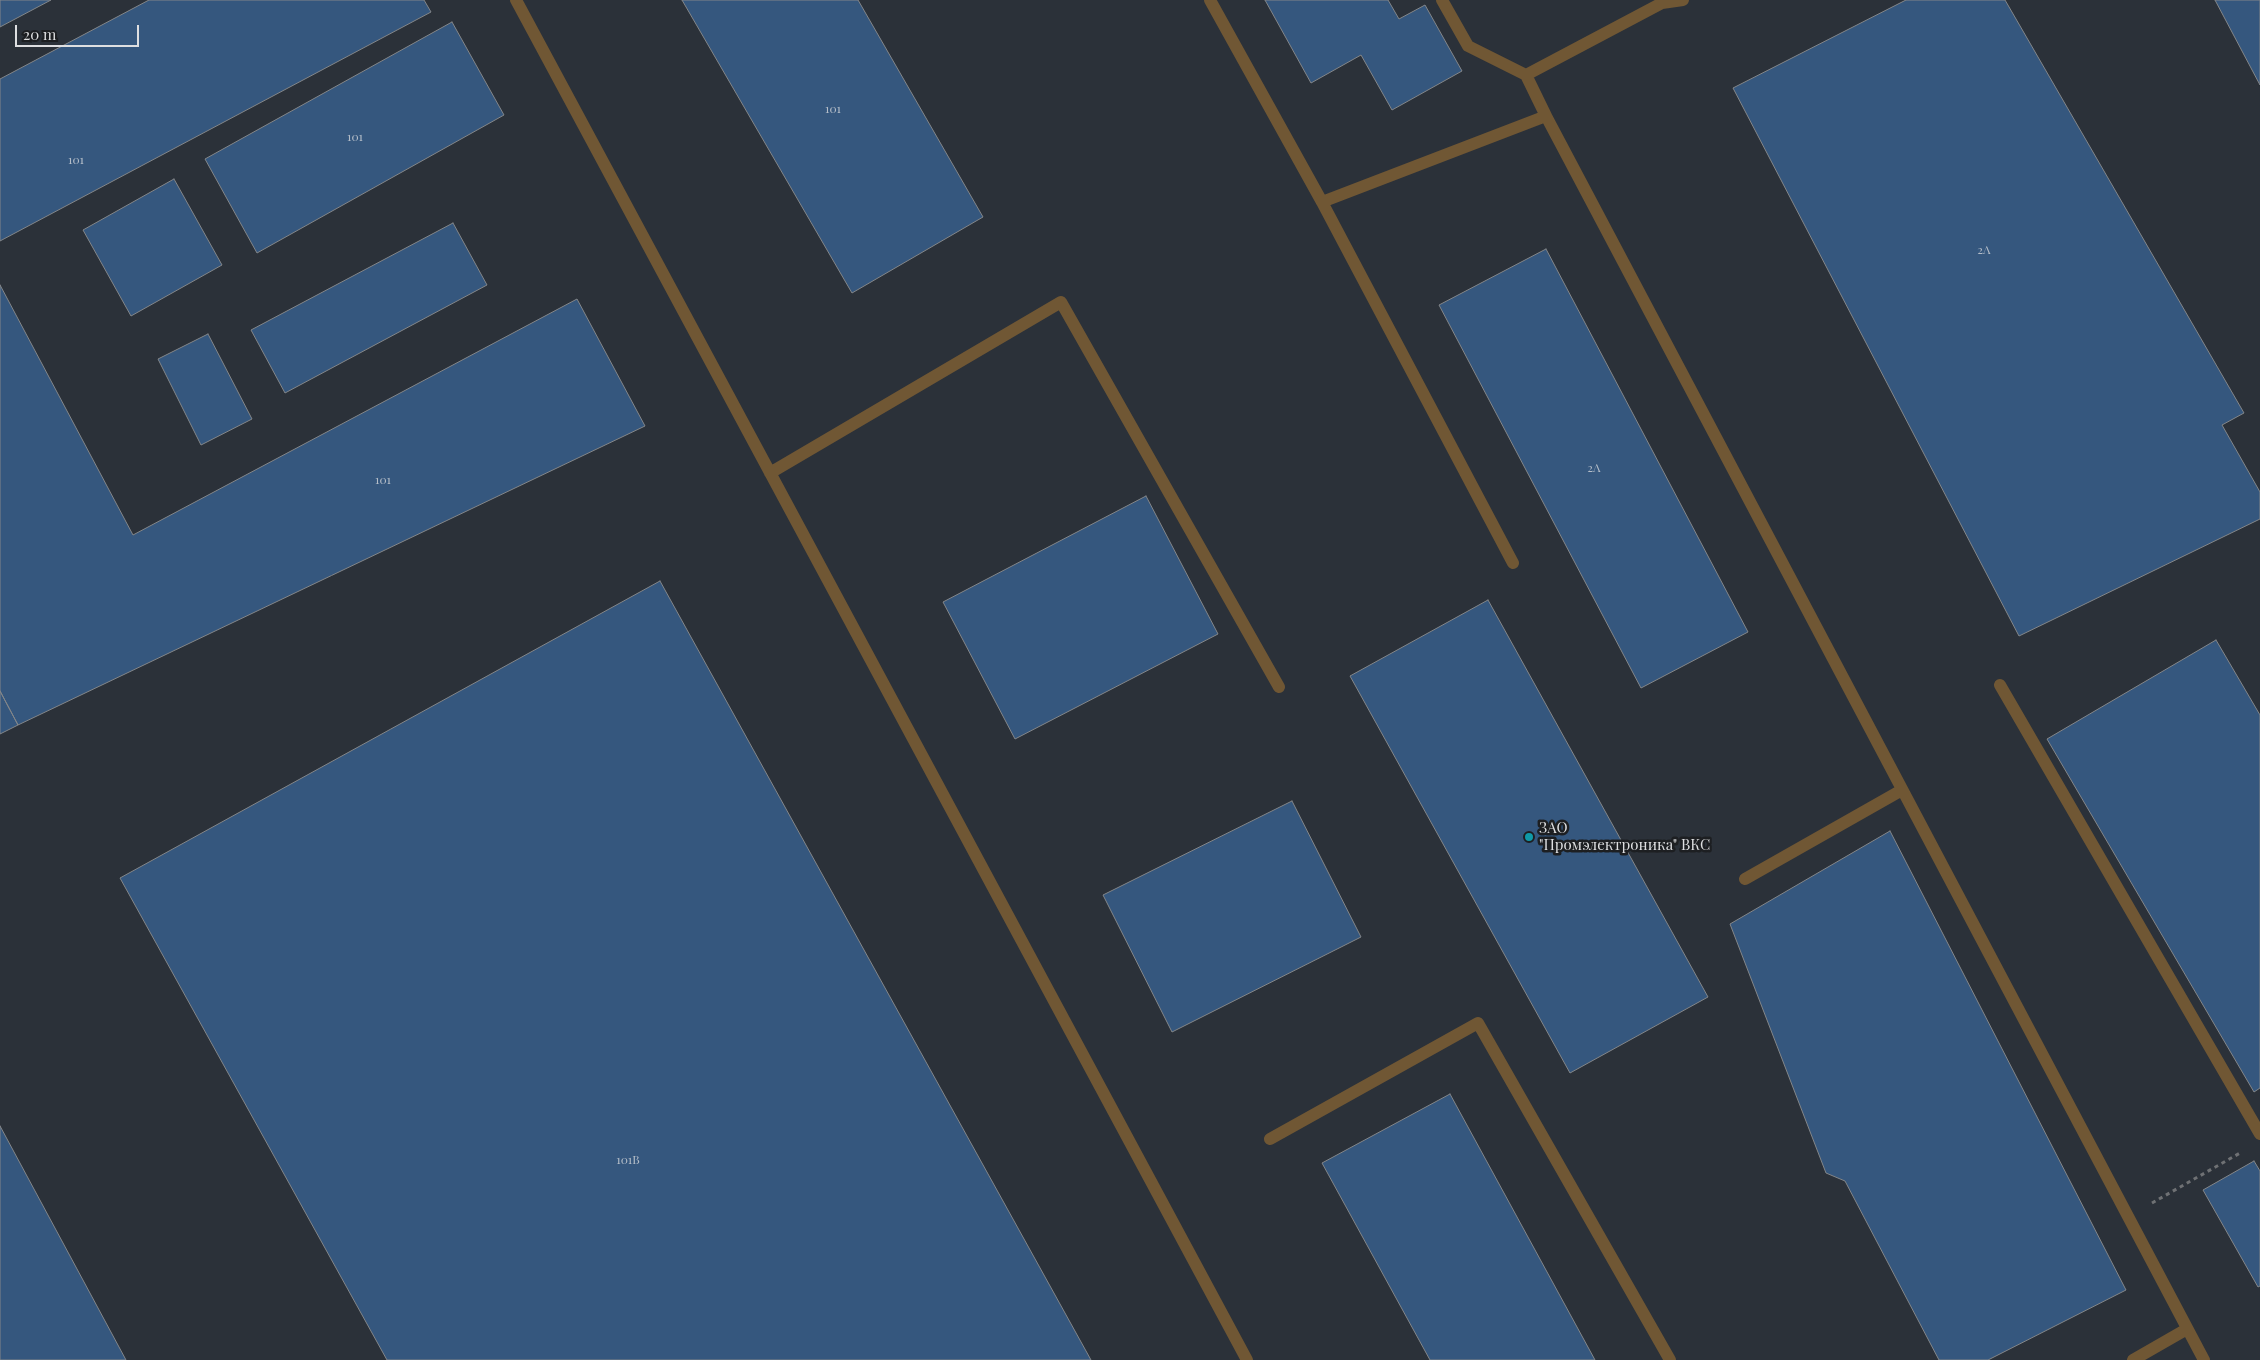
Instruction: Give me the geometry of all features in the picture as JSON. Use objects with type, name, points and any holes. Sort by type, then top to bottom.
[{"type":"lane","points":[[516,0],[1247,1360]]},
{"type":"lane","points":[[1210,0],[1322,202],[1513,564]]},
{"type":"lane","points":[[1442,0],[1468,46],[1526,74],[1546,116],[2204,1360]]},
{"type":"lane","points":[[1526,74],[1662,3],[1683,0]]},
{"type":"lane","points":[[1322,202],[1546,116]]},
{"type":"lane","points":[[770,473],[1061,302],[1279,687]]},
{"type":"lane","points":[[2000,685],[2260,1134]]},
{"type":"lane","points":[[1745,879],[1902,790]]},
{"type":"lane","points":[[1270,1139],[1478,1022],[1670,1360]]},
{"type":"lane","points":[[2133,1360],[2187,1329]]},
{"type":"path","points":[[2128,1216],[2244,1151]]},
{"type":"shaded area","points":[[0,0],[2260,0],[2260,1360],[0,1360]]},
{"type":"building","points":[[0,0],[51,0],[0,27]]},
{"type":"building","points":[[149,0],[424,0],[431,12],[0,241],[0,79]]},
{"type":"building","points":[[682,0],[858,0],[983,217],[852,293]]},
{"type":"building","points":[[1265,0],[1388,0],[1399,19],[1425,5],[1462,71],[1392,110],[1361,55],[1311,83]]},
{"type":"building","points":[[1906,0],[2005,0],[2244,413],[2222,425],[2260,492],[2260,519],[2019,636],[1733,88]]},
{"type":"building","points":[[2215,0],[2260,0],[2260,85]]},
{"type":"building","points":[[452,22],[504,115],[257,253],[205,159]]},
{"type":"building","points":[[174,179],[222,265],[131,316],[83,230]]},
{"type":"building","points":[[453,223],[487,285],[285,393],[251,330]]},
{"type":"building","points":[[1546,249],[1748,632],[1641,688],[1439,305]]},
{"type":"building","points":[[0,285],[133,535],[577,299],[645,426],[18,725],[0,691]]},
{"type":"building","points":[[208,334],[252,419],[201,445],[158,359]]},
{"type":"building","points":[[1146,496],[1218,634],[1015,739],[943,602]]},
{"type":"building","points":[[660,581],[1091,1360],[387,1360],[120,878]]},
{"type":"building","name":"ЗАО \"Промэлектроника\" ВКС","points":[[1488,600],[1708,997],[1570,1073],[1350,676]]},
{"type":"building","points":[[2216,640],[2260,715],[2260,1088],[2254,1092],[2047,739]]},
{"type":"building","points":[[0,691],[18,725],[0,734]]},
{"type":"building","points":[[1292,801],[1361,937],[1172,1032],[1103,895]]},
{"type":"building","points":[[1890,831],[2126,1290],[1988,1360],[1939,1360],[1845,1181],[1826,1173],[1730,924]]},
{"type":"building","points":[[1450,1094],[1595,1360],[1430,1360],[1322,1163]]},
{"type":"building","points":[[0,1126],[126,1360],[0,1360]]},
{"type":"building","points":[[2254,1161],[2260,1171],[2260,1286],[2258,1287],[2203,1190]]},
{"type":"place","name":"ЗАО \"Промэлектроника\" ВКС","points":[[1529,837]]}]
